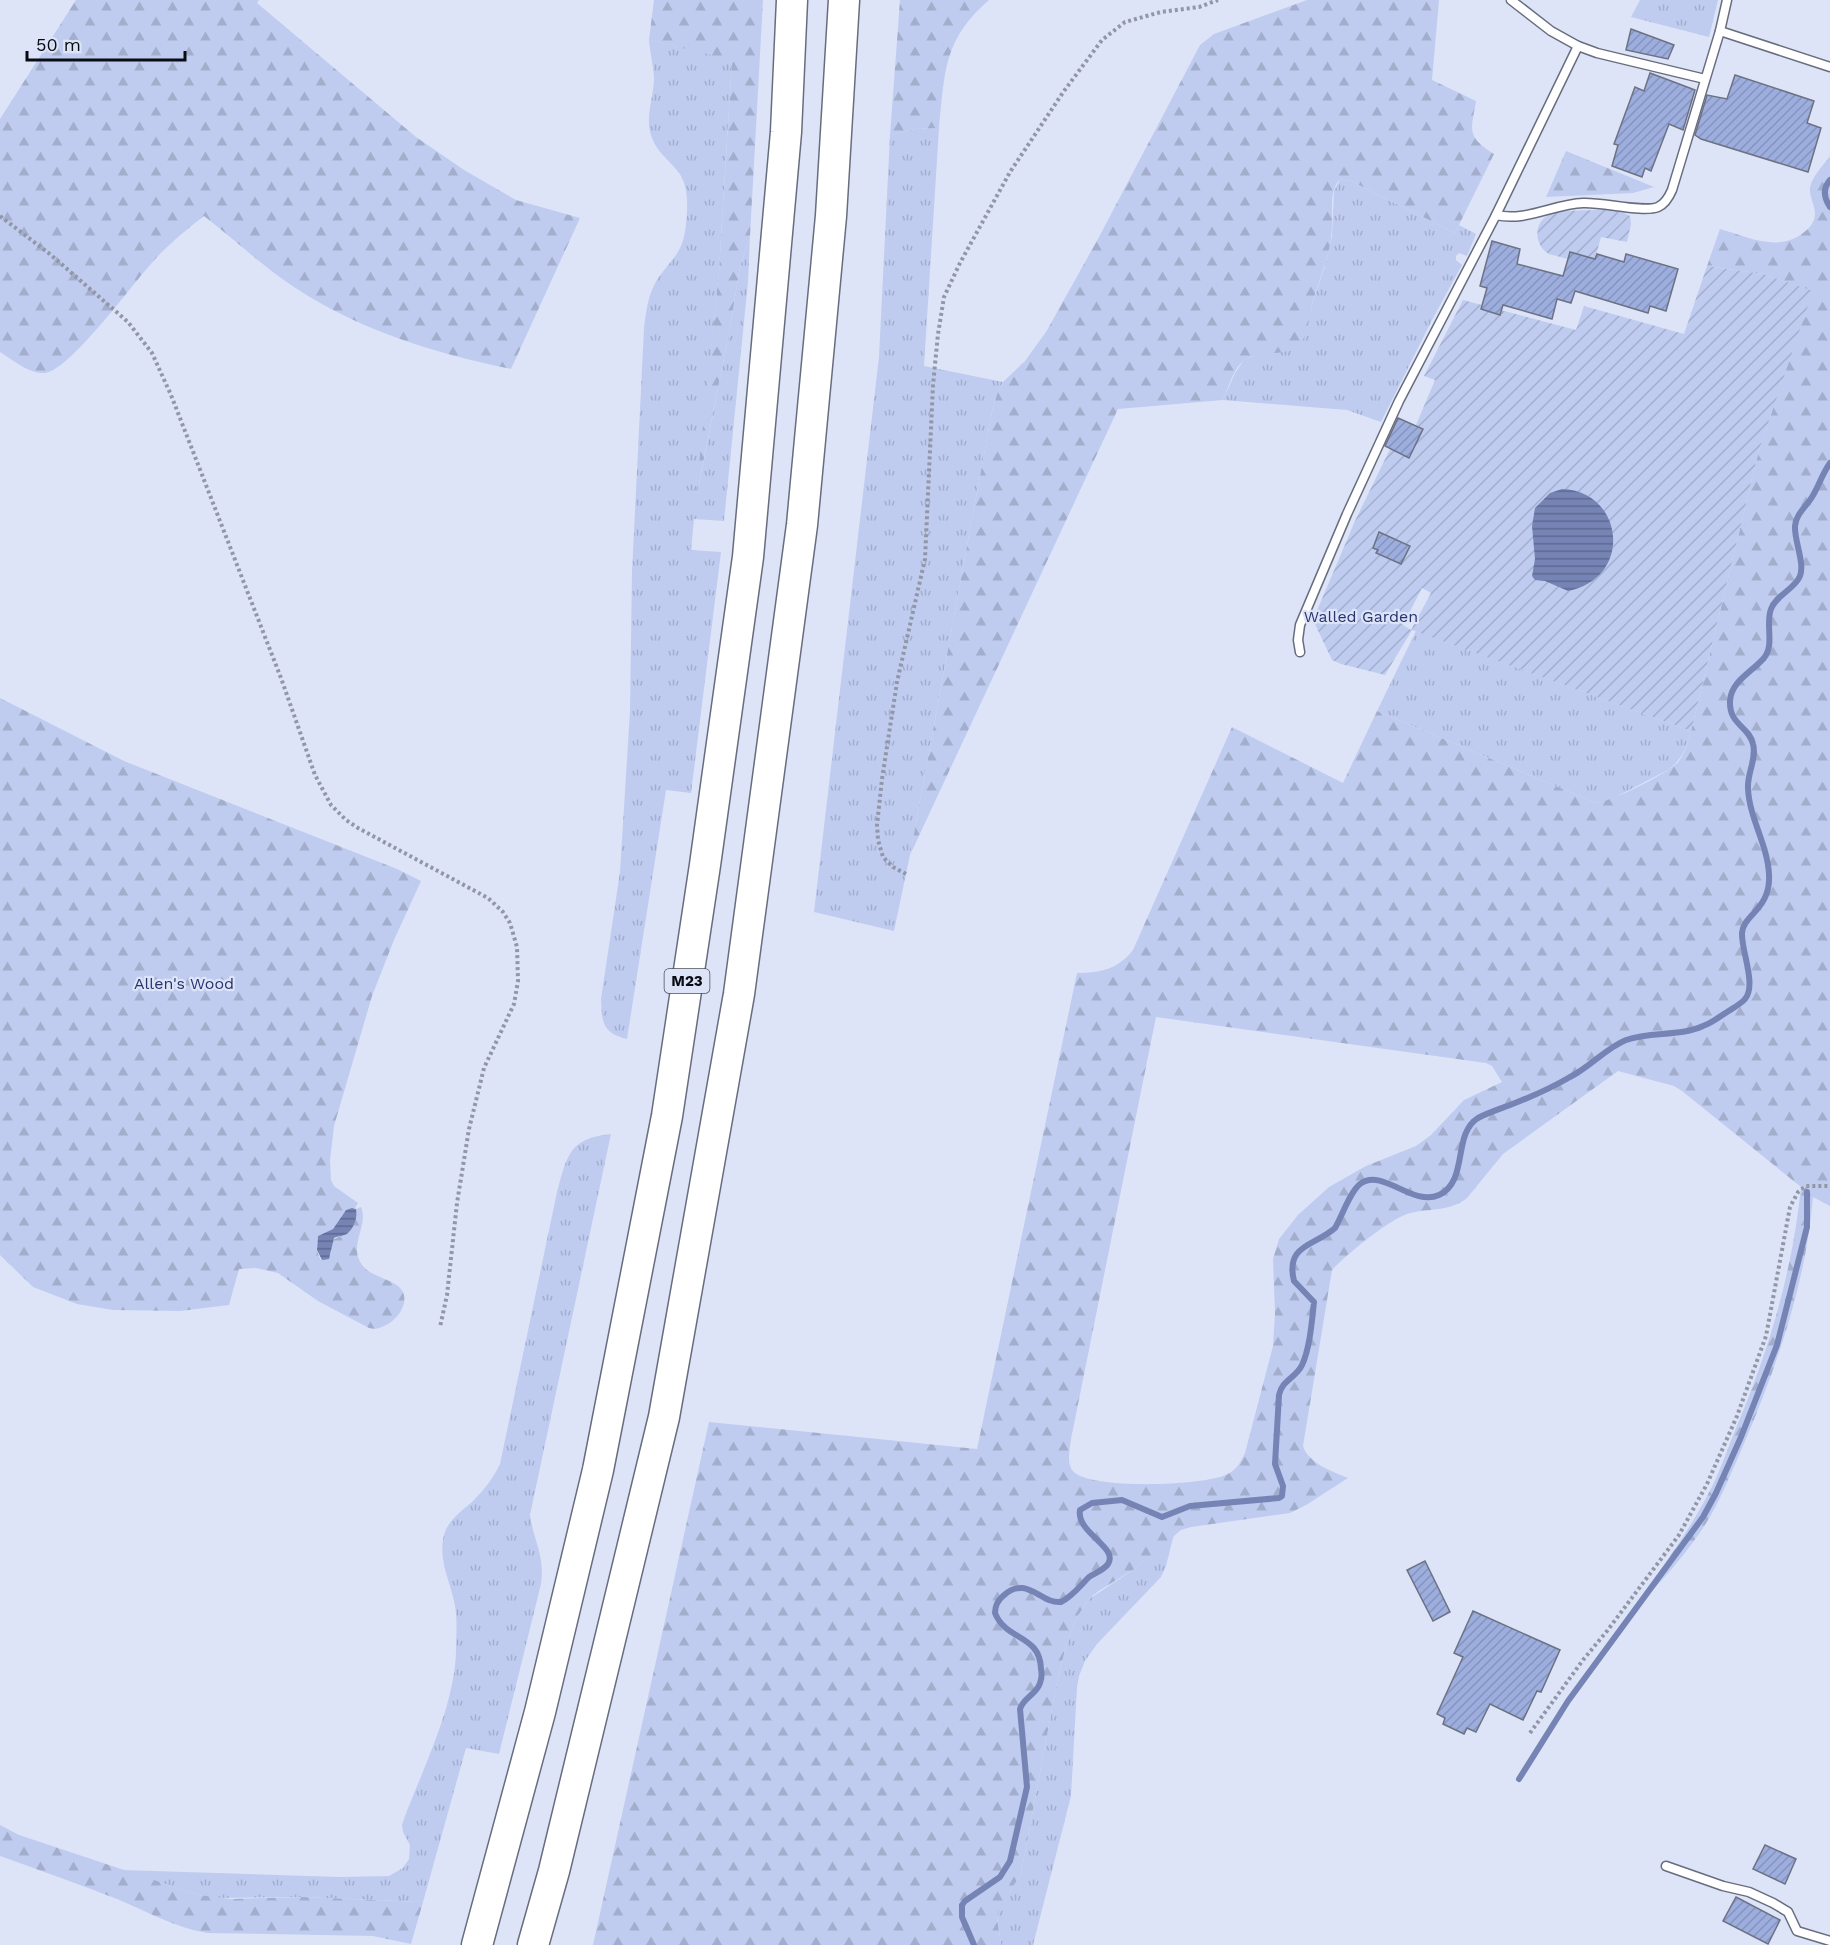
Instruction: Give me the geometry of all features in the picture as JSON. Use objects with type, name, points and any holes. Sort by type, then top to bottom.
[{"type":"highway","name":"M23","points":[[477,1945],[540,1712],[598,1470],[667,1116],[748,557],[786,132],[792,0]]},
{"type":"highway","points":[[533,1945],[554,1871],[664,1417],[740,994],[802,525],[831,216],[844,0]]},
{"type":"lane","points":[[1511,0],[1551,31],[1578,46],[1597,53],[1705,79]]},
{"type":"lane","points":[[1496,215],[1521,217],[1581,203],[1649,209],[1662,204],[1672,190],[1720,31],[1727,0]]},
{"type":"lane","points":[[1720,31],[1830,67]]},
{"type":"lane","points":[[1300,652],[1298,640],[1300,625],[1351,505],[1417,364],[1496,215],[1578,46]]},
{"type":"lane","points":[[1666,1866],[1749,1892],[1788,1912],[1797,1931],[1830,1941]]},
{"type":"path","points":[[906,874],[893,867],[883,857],[877,825],[893,705],[925,559],[933,395],[939,322],[944,297],[1006,179],[1048,114],[1102,40],[1125,22],[1161,12],[1199,7],[1218,0]]},
{"type":"path","points":[[0,216],[119,313],[152,353],[171,395],[281,678],[315,775],[331,805],[357,828],[478,891],[496,905],[510,923],[517,947],[517,992],[514,1004],[488,1058],[477,1093],[462,1167],[447,1295],[440,1327]]},
{"type":"path","points":[[1530,1733],[1686,1525],[1726,1443],[1766,1336],[1788,1218],[1794,1198],[1806,1186],[1830,1186]]},
{"type":"green space","points":[[76,0],[259,0],[257,3],[416,137],[464,170],[516,200],[580,218],[511,369],[426,348],[345,316],[282,279],[204,216],[162,252],[100,326],[56,368],[39,373],[21,366],[0,352],[0,119]]},
{"type":"green space","points":[[654,0],[763,0],[750,236],[740,267],[695,503],[719,271],[732,60],[649,40]]},
{"type":"green space","points":[[900,0],[989,0],[963,29],[949,58],[945,73],[939,128],[915,129],[890,135]]},
{"type":"green space","points":[[1307,0],[1439,0],[1432,80],[1476,101],[1473,132],[1479,142],[1494,154],[1455,233],[1351,181],[1340,179],[1333,195],[1328,254],[1305,335],[1300,343],[1287,351],[1261,354],[1245,360],[1234,373],[1223,400],[1118,409],[910,855],[992,411],[998,391],[1003,382],[1025,361],[1046,332],[1200,45],[1214,34]]},
{"type":"green space","points":[[1640,0],[1718,0],[1709,37],[1631,17]]},
{"type":"green space","points":[[649,40],[732,59],[719,271],[697,494],[740,267],[750,236],[748,282],[724,521],[694,519],[691,550],[721,552],[691,793],[666,790],[627,1039],[608,1030],[603,1020],[601,999],[620,872],[630,711],[632,572],[644,328],[651,291],[682,243],[687,209],[683,180],[655,145],[649,128],[654,77]]},
{"type":"green space","points":[[939,128],[924,366],[1003,382],[992,411],[894,931],[814,912],[879,357],[890,135],[915,129]]},
{"type":"green space","points":[[1566,151],[1654,187],[1633,193],[1546,197]]},
{"type":"green space","points":[[1830,156],[1830,1206],[1813,1197],[1804,1261],[1778,1355],[1729,1479],[1701,1531],[1673,1568],[1621,1625],[1686,1532],[1721,1467],[1758,1373],[1777,1313],[1792,1251],[1801,1187],[1682,1091],[1674,1086],[1618,1071],[1503,1154],[1467,1198],[1447,1208],[1410,1213],[1391,1222],[1332,1270],[1303,1446],[1315,1462],[1348,1478],[1290,1513],[1181,1530],[1136,1568],[1089,1599],[1075,1620],[1057,1682],[1021,1874],[998,1910],[1001,1945],[593,1945],[709,1422],[977,1449],[1077,973],[1108,969],[1121,962],[1133,950],[1232,727],[1343,783],[1377,711],[1596,803],[1614,798],[1639,786],[1679,761],[1685,751],[1691,731],[1759,450],[1812,291],[1763,274],[1707,266],[1720,229],[1751,239],[1773,242],[1793,239],[1803,233],[1815,217],[1810,187]],"holes":[[[1156,1017],[1486,1063],[1492,1066],[1502,1082],[1464,1100],[1431,1135],[1416,1146],[1366,1166],[1329,1187],[1298,1215],[1279,1239],[1273,1259],[1275,1313],[1273,1346],[1245,1453],[1236,1468],[1228,1474],[1215,1478],[1147,1484],[1100,1481],[1083,1477],[1073,1471],[1069,1460],[1071,1439]]]},
{"type":"green space","points":[[1340,179],[1351,181],[1455,233],[1459,225],[1476,234],[1467,256],[1459,253],[1456,256],[1456,260],[1462,265],[1381,422],[1347,410],[1223,400],[1235,373],[1244,360],[1305,334],[1332,236],[1334,191]]},
{"type":"green space","points":[[1618,210],[1630,216],[1631,224],[1627,242],[1601,237],[1595,259],[1570,252],[1568,259],[1549,254],[1540,246],[1538,228],[1544,218],[1549,215],[1566,211]]},
{"type":"green space","name":"Walled Garden","points":[[1707,266],[1763,274],[1813,291],[1759,450],[1691,731],[1412,630],[1385,675],[1332,660],[1313,620],[1355,521],[1390,449],[1409,457],[1422,429],[1416,425],[1435,380],[1424,376],[1463,300],[1576,330],[1584,306],[1684,334]],"holes":[[[1380,532],[1409,546],[1401,564],[1377,553],[1373,547]],[[1422,588],[1431,593],[1411,630],[1403,625]]]},
{"type":"green space","points":[[1416,631],[1691,731],[1685,748],[1676,763],[1666,771],[1610,800],[1596,803],[1377,711]]},
{"type":"green space","name":"Allen's Wood","points":[[0,698],[124,761],[397,869],[421,881],[372,996],[334,1126],[330,1160],[331,1180],[334,1186],[358,1203],[355,1208],[346,1210],[333,1229],[318,1236],[317,1243],[321,1260],[331,1254],[332,1240],[345,1234],[357,1212],[356,1209],[361,1207],[363,1219],[357,1244],[358,1257],[364,1268],[395,1284],[403,1293],[402,1309],[391,1322],[380,1328],[369,1328],[318,1301],[278,1273],[256,1268],[239,1269],[229,1305],[180,1311],[113,1310],[77,1304],[33,1287],[0,1255]]},
{"type":"green space","points":[[611,1134],[530,1515],[542,1565],[541,1584],[499,1754],[466,1748],[423,1902],[304,1897],[215,1898],[122,1870],[340,1877],[389,1876],[403,1868],[409,1859],[410,1845],[402,1825],[437,1735],[454,1671],[456,1613],[443,1560],[444,1535],[452,1520],[485,1488],[500,1464],[557,1192],[567,1159],[578,1145],[586,1140]]},
{"type":"green space","points":[[1174,1534],[1161,1577],[1097,1644],[1085,1661],[1077,1687],[1071,1796],[1033,1945],[1001,1945],[998,1909],[1021,1874],[1057,1682],[1075,1620],[1089,1599],[1136,1568]]},
{"type":"green space","points":[[0,1825],[19,1835],[199,1895],[231,1899],[304,1897],[423,1902],[411,1944],[373,1936],[196,1931],[74,1882],[0,1856]]},
{"type":"shaded area","points":[[1562,489],[1583,493],[1598,504],[1609,519],[1613,536],[1611,554],[1604,570],[1589,583],[1568,591],[1545,581],[1535,580],[1532,576],[1535,559],[1532,526],[1535,508],[1550,493]]},
{"type":"shaded area","points":[[356,1209],[356,1218],[352,1228],[347,1234],[334,1238],[329,1259],[322,1260],[317,1250],[318,1236],[333,1229],[346,1210]]},
{"type":"building","points":[[1631,29],[1674,45],[1668,59],[1626,50]]},
{"type":"building","points":[[1650,73],[1695,90],[1683,130],[1669,124],[1651,171],[1645,168],[1642,177],[1612,166],[1618,145],[1614,144],[1635,87],[1644,91]]},
{"type":"building","points":[[1735,75],[1814,101],[1807,123],[1821,128],[1808,172],[1701,139],[1695,135],[1707,95],[1727,99]]},
{"type":"building","points":[[1492,241],[1520,249],[1517,264],[1563,276],[1570,252],[1595,259],[1597,254],[1624,262],[1626,254],[1678,269],[1666,311],[1650,306],[1648,313],[1575,291],[1571,303],[1557,299],[1552,319],[1503,305],[1500,315],[1481,309],[1487,288],[1480,286]]},
{"type":"building","points":[[1398,418],[1423,429],[1409,458],[1385,446]]},
{"type":"building","points":[[1379,532],[1410,546],[1401,564],[1376,553],[1378,550],[1373,548]]},
{"type":"building","points":[[1425,1561],[1450,1612],[1433,1621],[1407,1570]]},
{"type":"building","points":[[1473,1611],[1560,1650],[1541,1692],[1537,1691],[1523,1720],[1490,1704],[1476,1732],[1467,1728],[1464,1734],[1443,1724],[1445,1718],[1437,1714],[1463,1657],[1454,1653]]},
{"type":"building","points":[[1765,1845],[1796,1859],[1785,1884],[1753,1869]]},
{"type":"building","points":[[1736,1897],[1780,1920],[1768,1944],[1723,1921]]},
{"type":"waterway","points":[[1830,180],[1825,194],[1830,207]]},
{"type":"waterway","points":[[974,1945],[962,1917],[962,1905],[1000,1877],[1010,1861],[1027,1787],[1020,1709],[1038,1687],[1042,1676],[1035,1649],[1000,1622],[995,1613],[999,1600],[1012,1590],[1019,1588],[1046,1599],[1061,1602],[1073,1594],[1089,1577],[1108,1564],[1110,1558],[1108,1552],[1084,1526],[1081,1518],[1080,1510],[1092,1503],[1122,1500],[1162,1517],[1190,1506],[1282,1496],[1283,1486],[1275,1464],[1279,1395],[1283,1386],[1299,1369],[1305,1358],[1314,1302],[1294,1281],[1292,1269],[1294,1260],[1304,1247],[1335,1228],[1360,1184],[1369,1180],[1378,1180],[1418,1196],[1439,1195],[1454,1179],[1465,1135],[1470,1125],[1478,1118],[1557,1084],[1626,1040],[1675,1033],[1706,1025],[1745,999],[1748,993],[1749,976],[1742,933],[1747,921],[1766,896],[1769,875],[1768,864],[1749,799],[1748,783],[1754,755],[1753,744],[1748,733],[1733,715],[1731,694],[1738,682],[1767,653],[1769,615],[1773,604],[1798,581],[1801,565],[1795,532],[1796,522],[1830,463]]},
{"type":"waterway","points":[[1519,1779],[1568,1701],[1703,1517],[1716,1493],[1777,1345],[1807,1227],[1807,1192]]}]
